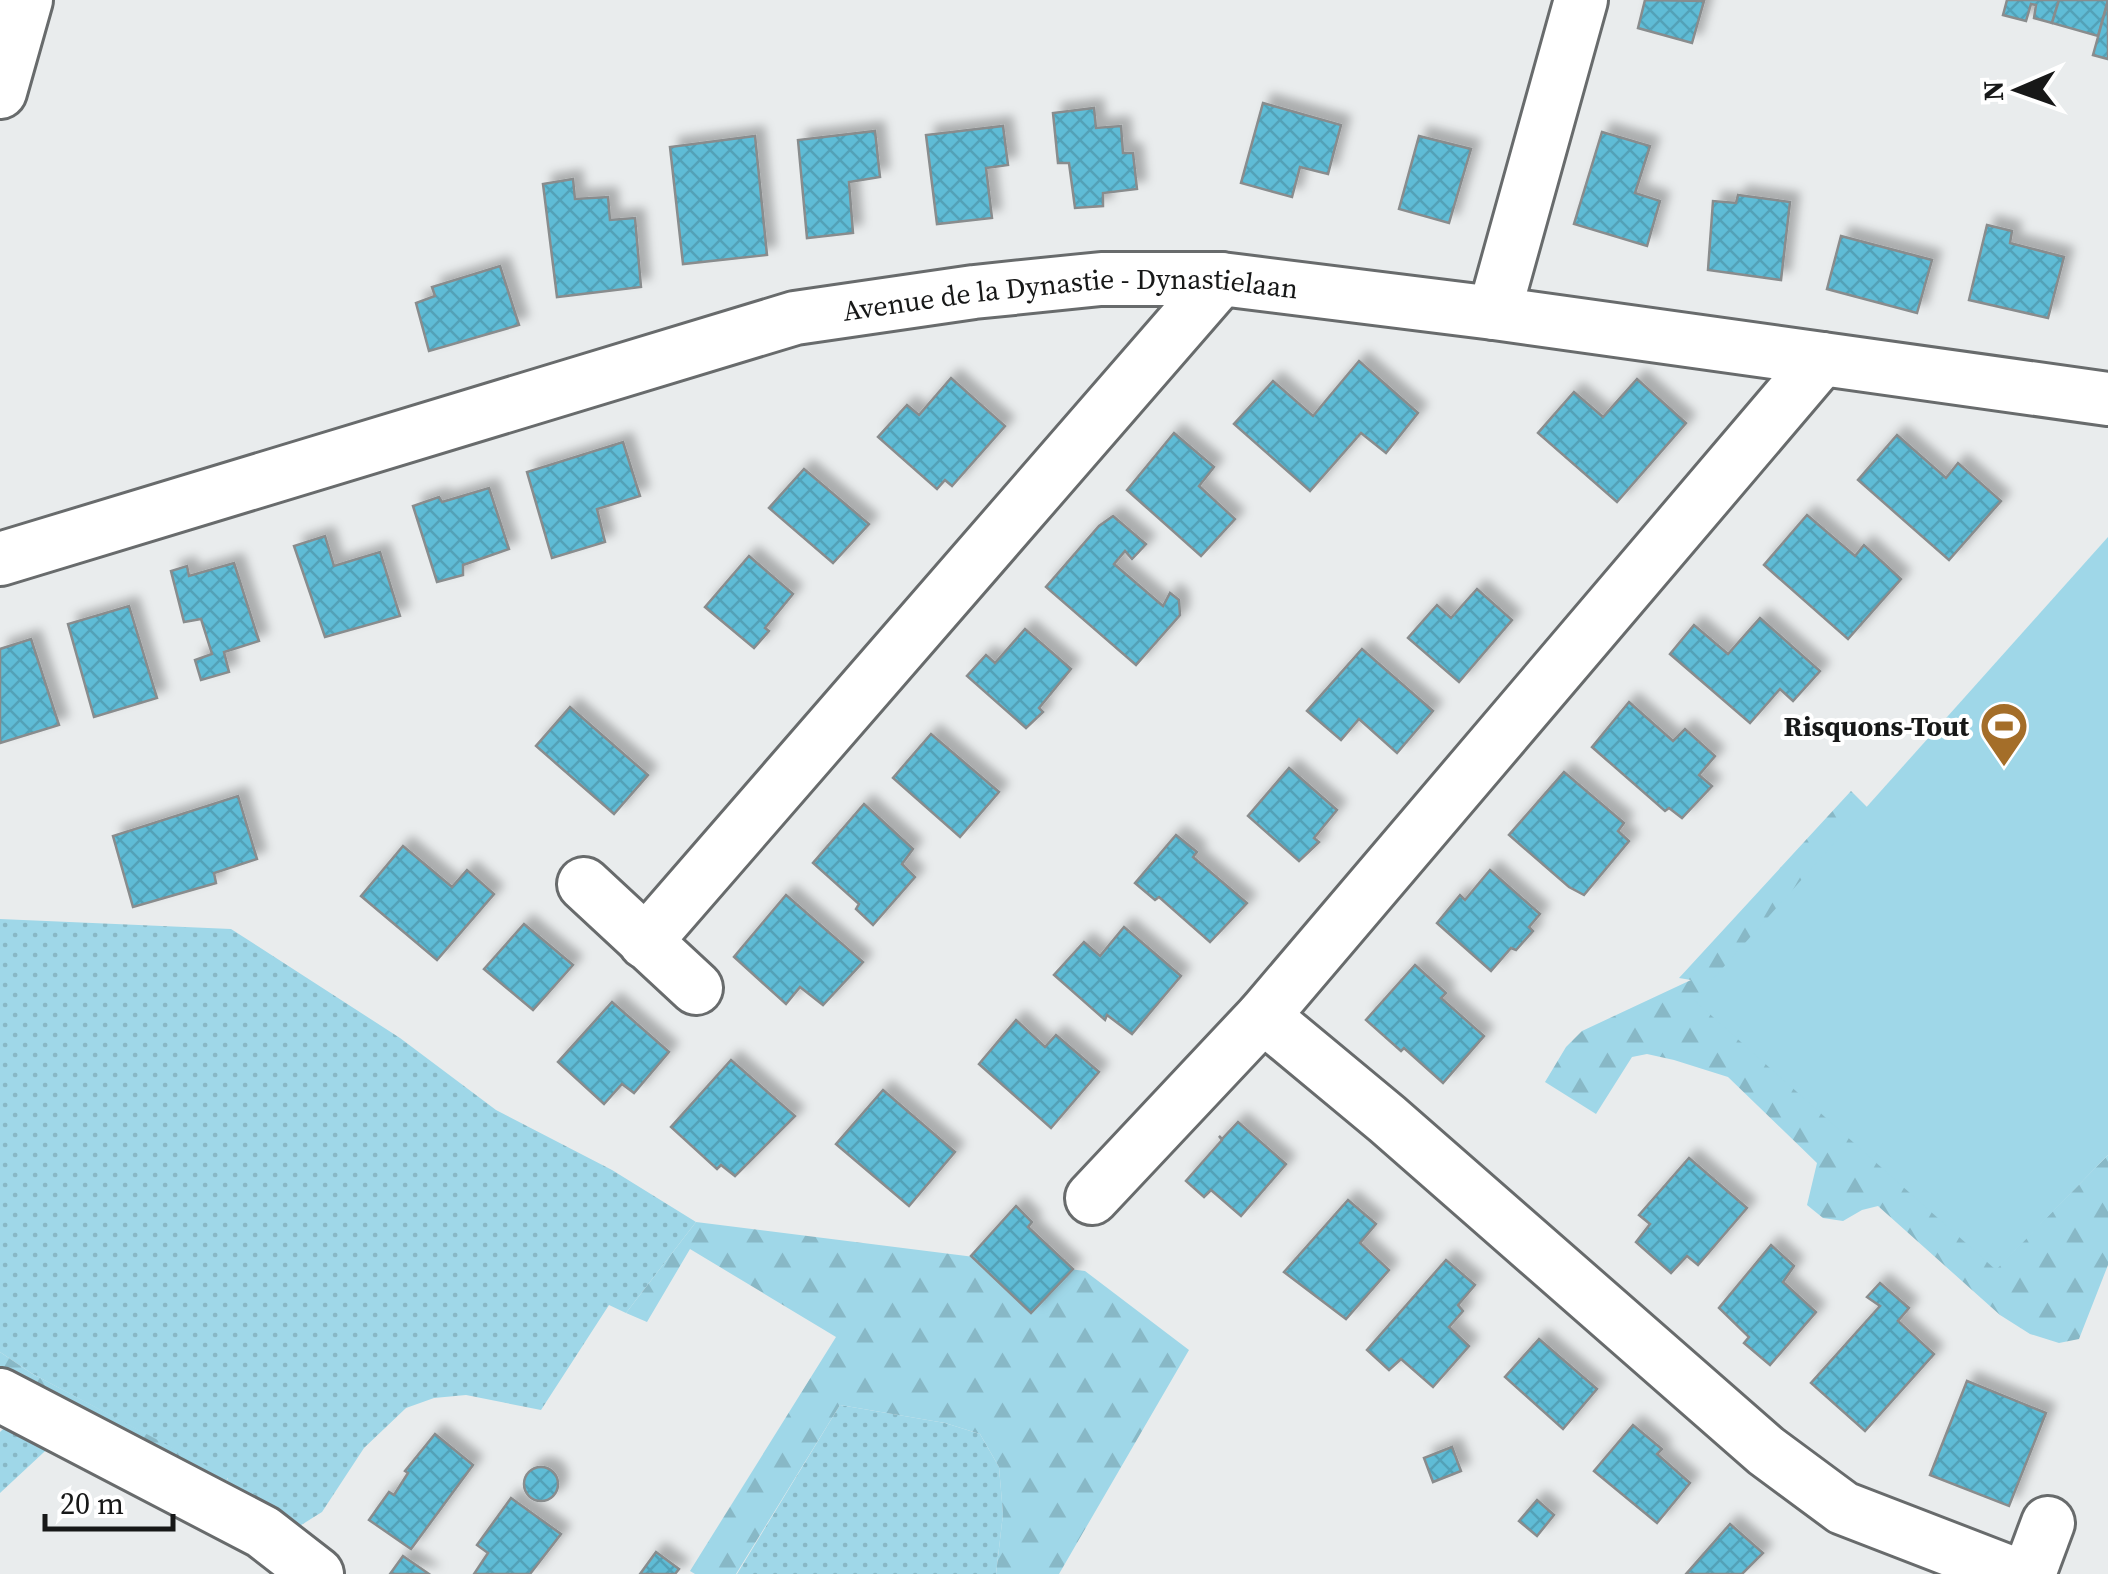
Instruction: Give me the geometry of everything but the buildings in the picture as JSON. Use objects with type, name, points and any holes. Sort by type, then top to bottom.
[{"type":"street","points":[[0,92],[26,0]]},
{"type":"street","points":[[1494,313],[1580,0]]},
{"type":"street","points":[[645,942],[1221,279]]},
{"type":"street","name":"Avenue de la Dynastie - Dynastielaan","points":[[0,559],[795,318],[974,292],[1101,280],[1221,279],[2108,398]]},
{"type":"street","points":[[1092,1198],[1263,1016],[1822,358]]},
{"type":"street","points":[[584,884],[696,988]]},
{"type":"street","points":[[1263,1016],[1387,1119],[1766,1451],[1842,1508],[2014,1574]]},
{"type":"street","points":[[0,1395],[263,1532],[317,1574]]},
{"type":"street","points":[[2029,1574],[2048,1523]]},
{"type":"green space","name":"Risquons-Tout","points":[[2108,537],[2108,1155],[1996,1270],[1694,1000]]},
{"type":"green space","points":[[1851,791],[1869,809],[1996,1269],[2108,1155],[2108,1265],[2079,1339],[2059,1343],[2030,1334],[2000,1315],[1878,1206],[1843,1221],[1823,1218],[1807,1205],[1817,1163],[1728,1077],[1647,1054],[1632,1057],[1596,1114],[1545,1082],[1566,1047],[1582,1031],[1691,980],[1679,978]]},
{"type":"green space","points":[[0,919],[231,929],[400,1038],[496,1110],[612,1170],[696,1222],[626,1313],[609,1305],[541,1410],[466,1395],[434,1398],[406,1408],[364,1448],[322,1512],[298,1527],[219,1498],[228,1478],[31,1373],[0,1352]]},
{"type":"green space","points":[[696,1222],[1085,1271],[1189,1350],[1059,1574],[996,1574],[1003,1514],[999,1467],[980,1434],[945,1423],[840,1405],[736,1574],[695,1574],[690,1571],[836,1337],[690,1249],[647,1322],[626,1313]]},
{"type":"green space","points":[[0,1352],[31,1373],[228,1477],[219,1498],[0,1376]]},
{"type":"green space","points":[[840,1405],[945,1423],[980,1434],[999,1467],[1003,1514],[996,1574],[737,1574]]},
{"type":"green space","points":[[16,1417],[57,1440],[0,1493],[0,1432]]},
{"type":"place","name":"Risquons-Tout","points":[[2004,768]]}]
